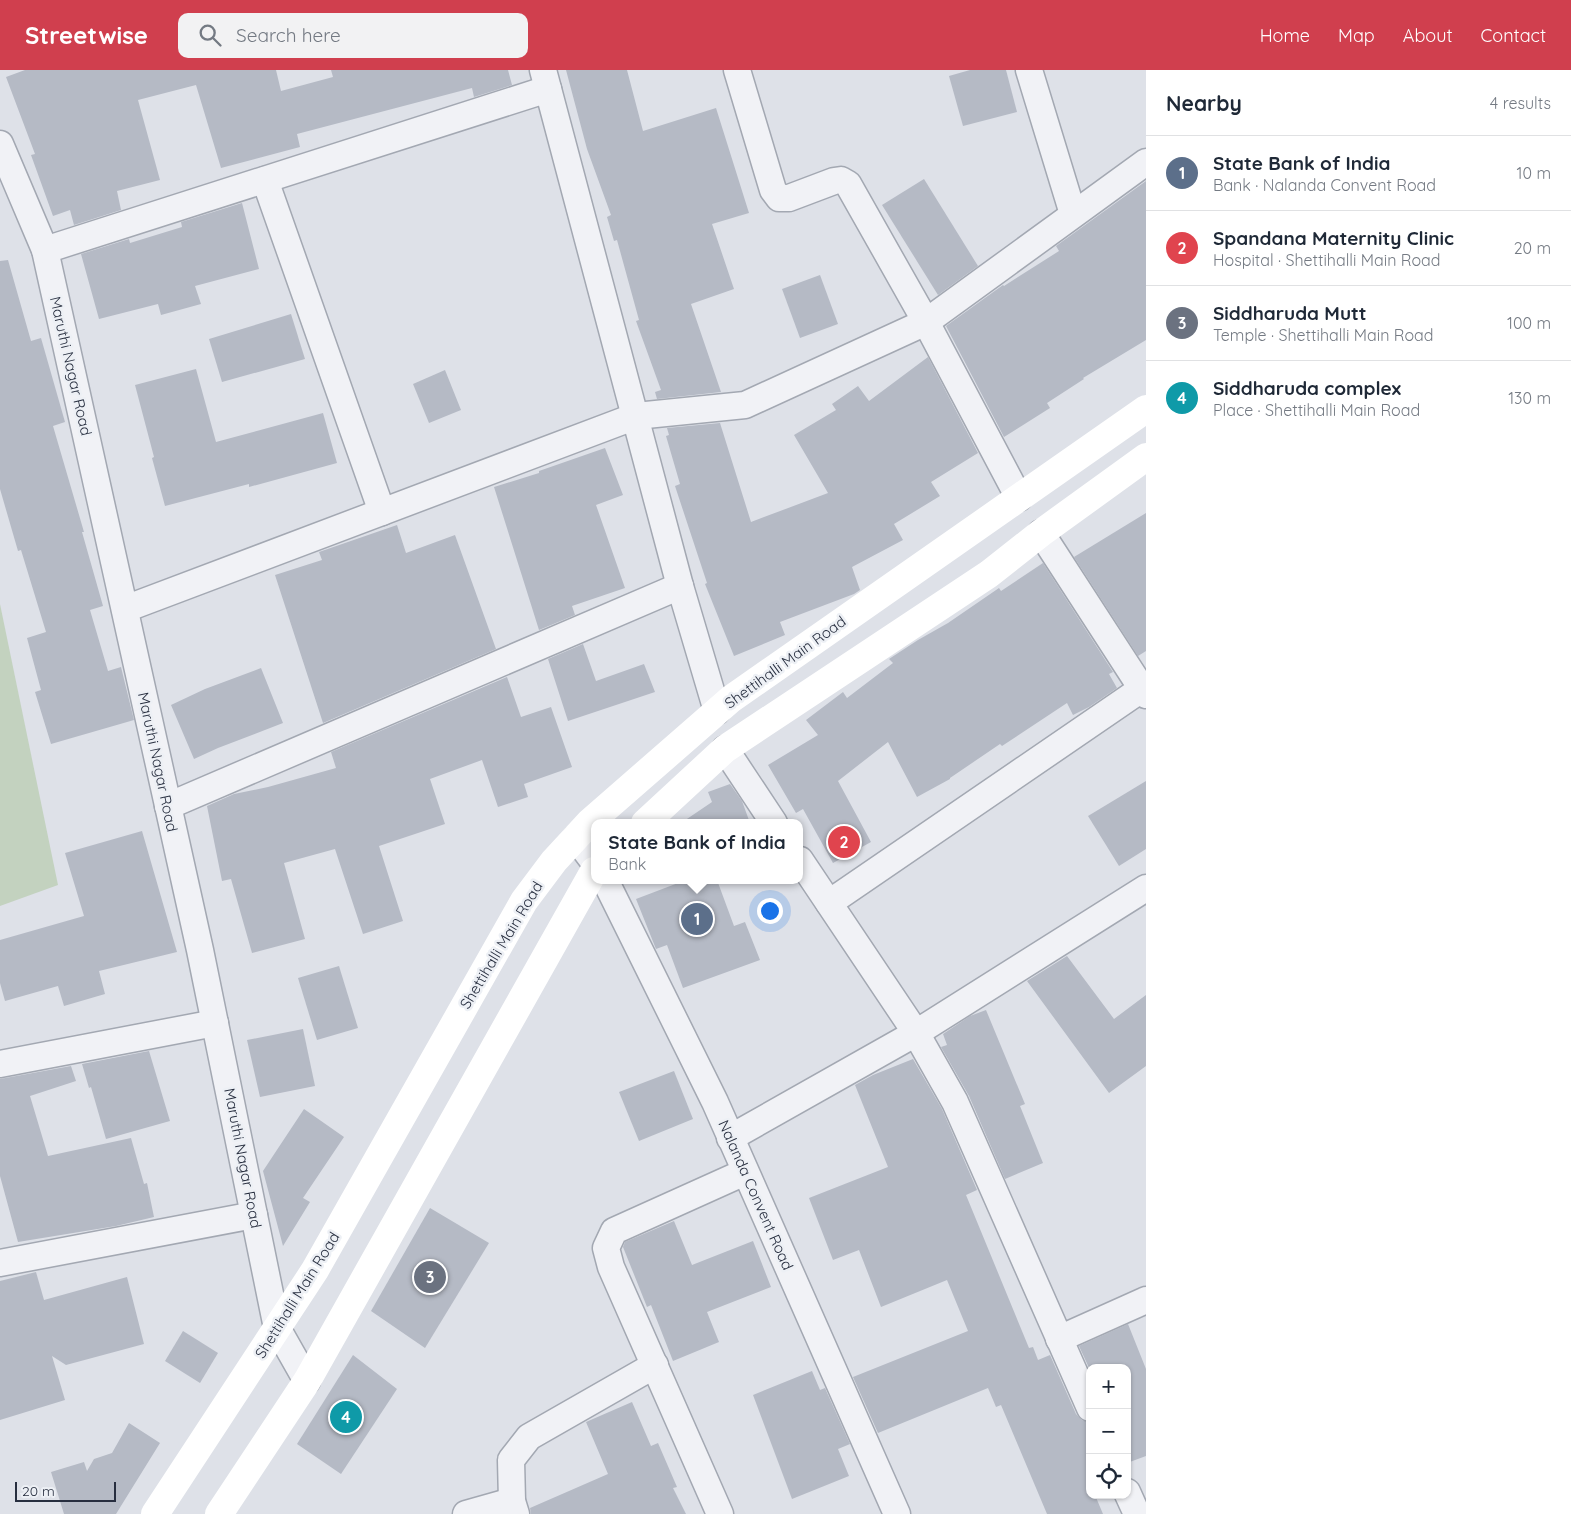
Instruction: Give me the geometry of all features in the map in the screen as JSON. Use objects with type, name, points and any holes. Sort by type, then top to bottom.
[{"type":"main road","name":"Shettihalli Main Road","points":[[593,819],[731,700],[1146,409]]},
{"type":"main road","points":[[649,819],[725,749],[989,574],[1041,533],[1146,457]]},
{"type":"main road","name":"Shettihalli Main Road","points":[[155,1514],[315,1270],[524,901],[554,861],[591,821]]},
{"type":"main road","points":[[218,1514],[307,1381],[591,876]]},
{"type":"street","points":[[737,70],[774,190],[779,198],[789,198],[834,181],[841,180],[848,184],[926,322],[1019,498]]},
{"type":"street","points":[[1029,70],[1073,214]]},
{"type":"street","points":[[45,250],[265,180],[546,80],[680,586],[717,711]]},
{"type":"street","name":"Maruthi Nagar Road","points":[[0,144],[45,250],[215,1023],[277,1328],[307,1381]]},
{"type":"street","points":[[124,608],[636,416],[745,405],[926,322],[1146,162]]},
{"type":"street","points":[[265,180],[382,512]]},
{"type":"street","points":[[828,903],[1145,690],[1041,533]]},
{"type":"street","points":[[168,806],[680,586]]},
{"type":"street","points":[[725,749],[771,819]]},
{"type":"street","points":[[576,838],[591,858]]},
{"type":"street","points":[[803,865],[916,1033],[955,1102],[1086,1399]]},
{"type":"street","name":"Nalanda Convent Road","points":[[607,884],[714,1102],[897,1514]]},
{"type":"street","points":[[730,1138],[916,1033],[1146,888]]},
{"type":"street","points":[[0,1064],[215,1023]]},
{"type":"street","points":[[720,1514],[611,1267],[606,1248],[614,1231],[746,1172]]},
{"type":"street","points":[[0,1263],[254,1215]]},
{"type":"street","points":[[1059,1339],[1146,1300]]},
{"type":"street","points":[[466,1514],[514,1508],[511,1460],[529,1437],[655,1365]]},
{"type":"street","points":[[1130,1499],[1137,1514]]},
{"type":"green space","points":[[0,604],[58,885],[0,906]]},
{"type":"building","points":[[25,70],[276,70],[281,91],[333,77],[331,70],[508,70],[512,85],[474,97],[472,88],[297,134],[300,147],[221,168],[196,85],[138,100],[160,180],[117,191],[121,210],[74,225],[70,210],[53,216],[31,155],[35,154],[6,77]]},
{"type":"building","points":[[566,70],[627,70],[643,131],[716,108],[749,213],[712,224],[734,289],[691,304],[721,392],[657,399],[655,392],[661,390],[636,321],[639,320],[617,240],[614,241],[607,217],[611,215],[587,149]]},
{"type":"building","points":[[970,70],[1006,70],[1017,112],[963,126],[949,76]]},
{"type":"building","points":[[924,179],[978,266],[938,295],[882,205]]},
{"type":"building","points":[[1146,181],[1146,340],[1083,378],[1047,403],[1050,408],[1004,437],[946,326],[1003,285],[1059,251],[1056,246]]},
{"type":"building","points":[[242,203],[259,269],[195,286],[201,304],[161,315],[158,304],[99,319],[81,254],[129,239],[130,243],[182,227],[181,222]]},
{"type":"building","points":[[8,260],[31,341],[41,338],[65,422],[53,426],[103,606],[90,610],[108,671],[121,667],[134,720],[51,744],[35,692],[41,690],[27,638],[46,632],[21,550],[18,551],[0,489],[0,261]]},
{"type":"building","points":[[820,275],[838,324],[800,338],[782,289]]},
{"type":"building","points":[[291,314],[305,359],[222,382],[209,339]]},
{"type":"building","points":[[928,357],[978,453],[931,482],[940,496],[894,524],[903,540],[852,567],[860,590],[780,622],[785,635],[734,656],[705,584],[707,583],[675,486],[680,484],[666,436],[669,435],[667,428],[720,423],[751,522],[828,493],[794,435],[836,410],[832,404],[858,386],[869,401]]},
{"type":"building","points":[[196,369],[216,442],[323,413],[337,463],[249,487],[249,484],[165,506],[135,385]]},
{"type":"building","points":[[445,370],[461,410],[429,423],[413,384]]},
{"type":"building","points":[[605,448],[623,495],[596,505],[625,588],[572,606],[575,615],[539,630],[494,487],[539,473],[539,471]]},
{"type":"building","points":[[1146,513],[1146,651],[1138,656],[1074,557]]},
{"type":"building","points":[[397,525],[406,553],[455,535],[496,649],[323,723],[275,575],[322,560],[319,552]]},
{"type":"building","points":[[1043,563],[1113,672],[1109,674],[1117,688],[1089,707],[1073,715],[1067,703],[1002,746],[1000,744],[950,779],[917,797],[888,742],[838,781],[871,842],[833,863],[803,809],[796,813],[768,765],[818,735],[806,720],[843,692],[847,698],[893,663],[889,659],[948,623],[999,588],[1001,591]]},
{"type":"building","points":[[583,644],[596,681],[644,664],[655,692],[568,721],[548,659]]},
{"type":"building","points":[[261,668],[283,723],[194,759],[171,705],[205,689]]},
{"type":"building","points":[[507,677],[521,717],[551,707],[572,767],[524,784],[528,797],[498,807],[482,760],[430,779],[445,824],[379,846],[403,921],[363,934],[335,849],[284,863],[305,939],[252,953],[231,879],[222,881],[207,806],[234,794],[268,787],[336,768],[331,752]]},
{"type":"building","points":[[1146,781],[1146,849],[1119,866],[1088,816]]},
{"type":"building","points":[[730,784],[742,801],[749,819],[687,819],[712,802],[708,792]]},
{"type":"building","points":[[142,831],[177,952],[99,971],[105,994],[64,1006],[58,986],[5,1001],[0,983],[0,940],[84,916],[65,853]]},
{"type":"building","points":[[675,884],[718,884],[734,926],[745,922],[760,960],[683,988],[667,945],[656,949],[636,899]]},
{"type":"building","points":[[1067,956],[1114,1019],[1146,995],[1146,1066],[1109,1093],[1027,981]]},
{"type":"building","points":[[339,966],[358,1028],[317,1040],[298,978]]},
{"type":"building","points":[[986,1010],[1025,1104],[1020,1106],[1043,1163],[1005,1179],[969,1096],[941,1047],[947,1045],[943,1034],[970,1016]]},
{"type":"building","points":[[303,1029],[315,1086],[260,1097],[247,1040]]},
{"type":"building","points":[[149,1051],[170,1121],[106,1139],[91,1087],[89,1088],[82,1064]]},
{"type":"building","points":[[913,1059],[942,1109],[977,1190],[966,1195],[1029,1348],[1033,1347],[1038,1360],[1050,1355],[1076,1414],[1086,1422],[1086,1499],[1097,1499],[1103,1514],[1047,1514],[1001,1405],[996,1407],[988,1388],[878,1433],[853,1377],[968,1331],[947,1280],[881,1307],[859,1250],[833,1260],[809,1198],[888,1167],[855,1085],[873,1075]]},
{"type":"building","points":[[71,1066],[76,1081],[30,1096],[48,1156],[131,1138],[144,1184],[147,1183],[154,1217],[116,1226],[18,1242],[0,1176],[0,1079]]},
{"type":"building","points":[[674,1071],[693,1119],[639,1141],[619,1092]]},
{"type":"building","points":[[304,1109],[344,1137],[303,1198],[310,1202],[283,1246],[263,1171]]},
{"type":"building","points":[[430,1208],[489,1243],[425,1348],[371,1311]]},
{"type":"building","points":[[674,1221],[692,1265],[753,1241],[771,1287],[707,1312],[719,1342],[673,1361],[651,1305],[647,1307],[623,1247],[625,1242]]},
{"type":"building","points":[[36,1272],[44,1300],[127,1277],[144,1344],[66,1365],[52,1356],[65,1400],[0,1420],[0,1281]]},
{"type":"building","points":[[1128,1324],[1146,1369],[1146,1456],[1131,1462],[1131,1364],[1087,1364],[1079,1346]]},
{"type":"building","points":[[183,1331],[218,1353],[200,1383],[165,1361]]},
{"type":"building","points":[[353,1355],[397,1389],[341,1474],[297,1444]]},
{"type":"building","points":[[812,1371],[820,1390],[825,1388],[850,1444],[838,1449],[849,1476],[792,1499],[753,1395]]},
{"type":"building","points":[[632,1402],[651,1446],[658,1443],[677,1487],[673,1488],[686,1514],[531,1514],[530,1508],[608,1474],[586,1422]]},
{"type":"building","points":[[129,1423],[160,1443],[116,1514],[64,1514],[51,1472],[84,1462],[87,1471],[94,1459],[112,1453]]},
{"type":"place","name":"Spandana Maternity Clinic","points":[[844,842]]},
{"type":"place","name":"State Bank of India","points":[[697,919]]},
{"type":"place","name":"Siddharuda Mutt","points":[[430,1277]]},
{"type":"place","name":"Siddharuda complex","points":[[346,1417]]}]
